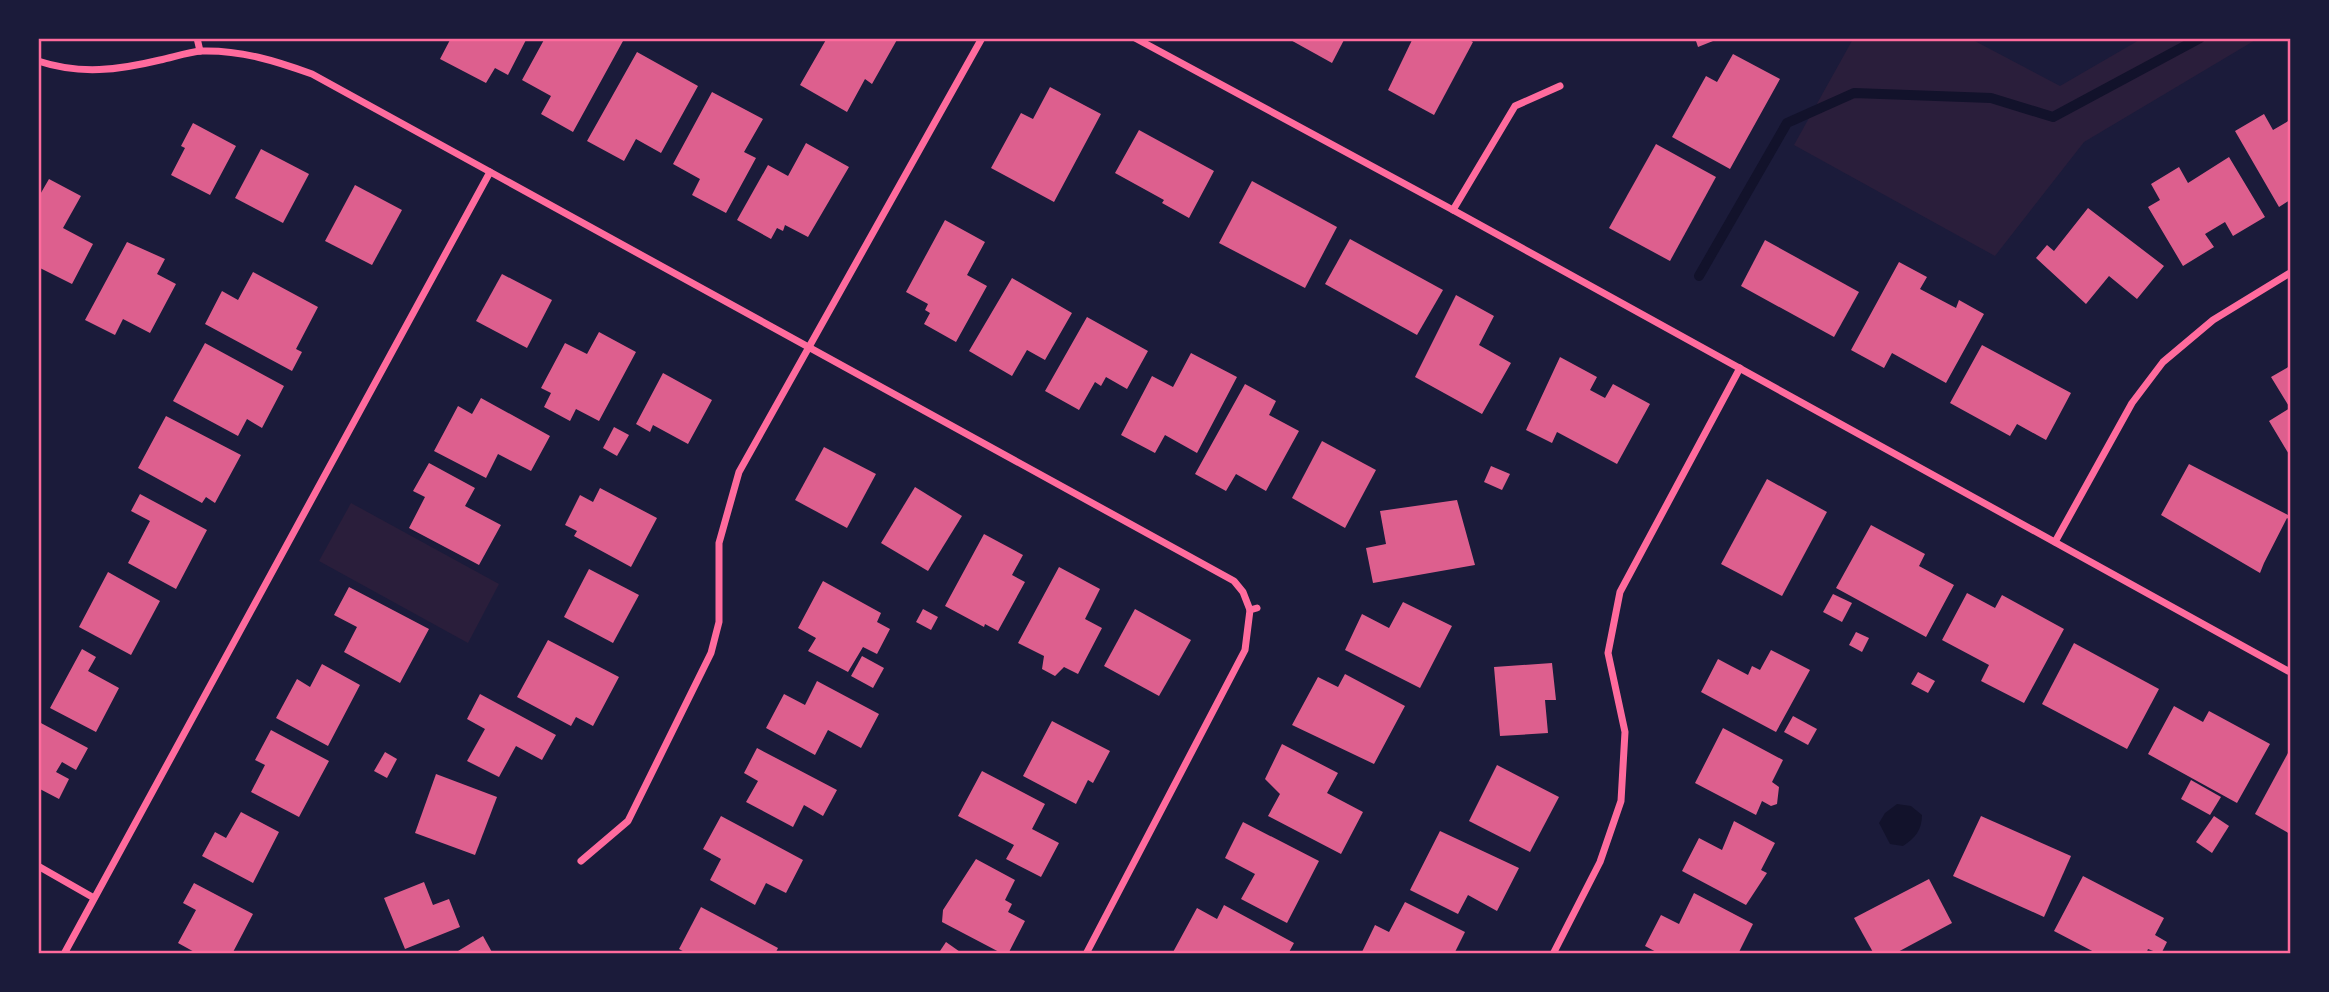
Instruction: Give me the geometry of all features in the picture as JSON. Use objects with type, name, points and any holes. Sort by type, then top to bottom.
[{"type":"street","points":[[197,38],[200,51]]},
{"type":"street","points":[[582,861],[628,821],[711,653],[719,621],[719,544],[738,472],[982,38]]},
{"type":"street","points":[[1135,38],[2291,671]]},
{"type":"street","points":[[38,61],[88,71],[120,69],[200,51],[240,53],[270,59],[312,74],[1234,581],[1254,609],[1245,650],[1086,954]]},
{"type":"street","points":[[1453,210],[1515,106],[1560,86]]},
{"type":"street","points":[[64,954],[490,173]]},
{"type":"street","points":[[2055,542],[2132,403],[2163,362],[2213,320],[2291,273]]},
{"type":"street","points":[[1553,954],[1600,862],[1621,802],[1625,732],[1608,653],[1620,592],[1740,368]]},
{"type":"street","points":[[38,866],[94,898]]},
{"type":"shaded area","points":[[1853,39],[1971,39],[2060,86],[2141,39],[2257,39],[2084,142],[1995,256],[1794,145]]},
{"type":"shaded area","points":[[351,503],[499,584],[468,643],[319,561]]},
{"type":"shaded area","points":[[1897,804],[1911,806],[1922,815],[1917,833],[1903,846],[1890,844],[1879,823],[1885,813]]},
{"type":"building","points":[[451,38],[527,38],[508,75],[495,68],[486,83],[440,59]]},
{"type":"building","points":[[545,38],[617,38],[623,41],[573,132],[541,114],[551,96],[522,80]]},
{"type":"building","points":[[827,38],[898,38],[872,84],[865,79],[847,112],[800,85]]},
{"type":"building","points":[[1287,38],[1345,38],[1332,63]]},
{"type":"building","points":[[1413,38],[1466,38],[1473,42],[1434,115],[1388,90]]},
{"type":"building","points":[[1695,38],[1718,38],[1718,39],[1698,47]]},
{"type":"building","points":[[637,52],[698,86],[661,153],[636,139],[624,161],[587,141]]},
{"type":"building","points":[[1733,54],[1780,79],[1730,169],[1672,137],[1706,76],[1717,82]]},
{"type":"building","points":[[1050,87],[1101,114],[1054,202],[991,168],[1021,113],[1033,119]]},
{"type":"building","points":[[712,92],[763,119],[744,152],[756,158],[726,213],[692,195],[700,179],[673,164]]},
{"type":"building","points":[[2264,114],[2273,130],[2290,120],[2290,200],[2279,207],[2235,131]]},
{"type":"building","points":[[193,123],[236,146],[210,195],[171,175],[185,148],[181,146]]},
{"type":"building","points":[[1139,130],[1214,171],[1189,218],[1162,203],[1164,200],[1115,173]]},
{"type":"building","points":[[806,143],[849,167],[808,237],[785,225],[783,231],[777,228],[771,239],[737,220],[768,165],[788,176]]},
{"type":"building","points":[[1656,144],[1716,177],[1670,261],[1609,228]]},
{"type":"building","points":[[261,149],[309,174],[283,223],[235,198]]},
{"type":"building","points":[[2229,157],[2265,217],[2233,236],[2225,222],[2205,234],[2214,247],[2183,266],[2148,207],[2160,200],[2151,184],[2179,167],[2188,183]]},
{"type":"building","points":[[49,179],[81,196],[63,228],[93,244],[72,284],[38,267],[38,198]]},
{"type":"building","points":[[1252,181],[1337,227],[1305,288],[1219,243]]},
{"type":"building","points":[[355,185],[402,210],[372,265],[325,241]]},
{"type":"building","points":[[2088,208],[2164,266],[2137,299],[2109,276],[2086,304],[2036,258],[2047,245],[2054,251]]},
{"type":"building","points":[[945,220],[985,242],[967,275],[987,286],[956,342],[924,324],[930,313],[925,310],[928,304],[906,292]]},
{"type":"building","points":[[1350,239],[1443,290],[1417,335],[1325,284]]},
{"type":"building","points":[[1765,240],[1859,292],[1834,337],[1741,286]]},
{"type":"building","points":[[127,242],[165,259],[157,274],[176,284],[150,333],[123,319],[115,335],[85,320]]},
{"type":"building","points":[[1899,262],[1927,277],[1920,289],[1956,308],[1959,300],[1984,314],[1946,383],[1892,353],[1884,368],[1851,350]]},
{"type":"building","points":[[253,272],[318,307],[296,349],[302,352],[292,371],[205,324],[222,291],[238,300]]},
{"type":"building","points":[[502,274],[552,300],[527,348],[476,321]]},
{"type":"building","points":[[1012,278],[1072,313],[1045,360],[1027,350],[1012,376],[969,351]]},
{"type":"building","points":[[1456,295],[1494,316],[1479,345],[1511,363],[1482,414],[1415,377]]},
{"type":"building","points":[[1087,317],[1148,351],[1127,389],[1106,377],[1101,386],[1095,382],[1079,410],[1045,391]]},
{"type":"building","points":[[599,332],[636,352],[599,421],[576,409],[570,421],[544,407],[551,393],[541,388],[565,343],[587,354]]},
{"type":"building","points":[[205,343],[284,386],[262,428],[247,419],[238,436],[173,401]]},
{"type":"building","points":[[1982,345],[2071,393],[2046,440],[2017,424],[2010,436],[1950,403]]},
{"type":"building","points":[[1191,353],[1237,377],[1197,453],[1165,435],[1155,453],[1121,435],[1152,376],[1173,387]]},
{"type":"building","points":[[1560,357],[1597,377],[1590,390],[1605,398],[1613,384],[1650,404],[1617,464],[1557,432],[1552,443],[1526,430]]},
{"type":"building","points":[[2290,366],[2290,408],[2271,377]]},
{"type":"building","points":[[663,373],[712,400],[688,444],[653,425],[650,432],[636,424]]},
{"type":"building","points":[[1245,384],[1276,401],[1269,415],[1299,431],[1266,491],[1236,474],[1226,491],[1195,474]]},
{"type":"building","points":[[481,398],[550,436],[531,471],[498,454],[486,478],[434,451],[458,406],[472,414]]},
{"type":"building","points":[[2290,408],[2290,456],[2269,421]]},
{"type":"building","points":[[166,416],[241,455],[215,503],[206,497],[202,503],[138,468]]},
{"type":"building","points":[[614,427],[629,435],[617,456],[603,448]]},
{"type":"building","points":[[1322,441],[1376,470],[1345,528],[1292,498]]},
{"type":"building","points":[[824,447],[876,474],[847,528],[795,500]]},
{"type":"building","points":[[429,463],[475,488],[465,506],[501,525],[479,565],[409,528],[425,497],[413,491]]},
{"type":"building","points":[[2189,464],[2290,516],[2260,573],[2161,515]]},
{"type":"building","points":[[1491,466],[1510,474],[1502,490],[1484,482]]},
{"type":"building","points":[[1767,479],[1827,512],[1782,596],[1721,564]]},
{"type":"building","points":[[915,487],[962,516],[928,571],[881,543]]},
{"type":"building","points":[[600,488],[657,518],[631,567],[574,536],[577,531],[565,525],[580,495],[593,502]]},
{"type":"building","points":[[140,494],[207,530],[176,589],[128,563],[150,521],[131,511]]},
{"type":"building","points":[[1457,500],[1475,565],[1373,583],[1366,548],[1386,544],[1380,511]]},
{"type":"building","points":[[1871,525],[1925,554],[1919,566],[1954,585],[1926,637],[1836,588]]},
{"type":"building","points":[[984,534],[1023,555],[1012,575],[1025,582],[998,631],[985,624],[984,627],[945,606]]},
{"type":"building","points":[[1059,567],[1100,589],[1085,619],[1102,628],[1078,674],[1064,667],[1055,676],[1042,669],[1044,656],[1018,643]]},
{"type":"building","points":[[589,569],[639,595],[613,643],[564,617]]},
{"type":"building","points":[[108,572],[160,601],[131,655],[79,627]]},
{"type":"building","points":[[823,581],[881,613],[877,622],[890,629],[877,654],[863,647],[848,672],[808,651],[816,638],[798,628]]},
{"type":"building","points":[[349,587],[429,629],[400,683],[344,652],[357,627],[334,615]]},
{"type":"building","points":[[1967,593],[1995,608],[2002,595],[2064,629],[2024,703],[1981,681],[1989,665],[1942,640]]},
{"type":"building","points":[[1833,594],[1852,603],[1842,622],[1823,612]]},
{"type":"building","points":[[1403,602],[1452,626],[1420,688],[1345,650],[1362,614],[1389,628]]},
{"type":"building","points":[[923,609],[938,617],[931,630],[916,622]]},
{"type":"building","points":[[1135,609],[1191,640],[1159,696],[1104,666]]},
{"type":"building","points":[[1856,632],[1869,638],[1862,652],[1849,645]]},
{"type":"building","points":[[548,640],[619,677],[593,726],[576,717],[571,726],[517,697]]},
{"type":"building","points":[[2074,643],[2159,689],[2127,749],[2042,704]]},
{"type":"building","points":[[82,649],[96,657],[88,671],[119,688],[96,732],[50,708]]},
{"type":"building","points":[[1771,650],[1810,670],[1776,732],[1701,692],[1718,659],[1748,675],[1752,666],[1760,670]]},
{"type":"building","points":[[862,656],[884,668],[873,688],[851,676]]},
{"type":"building","points":[[1552,663],[1556,700],[1545,700],[1548,733],[1500,736],[1494,667]]},
{"type":"building","points":[[322,664],[360,685],[328,746],[276,718],[297,679],[310,687]]},
{"type":"building","points":[[1918,672],[1935,681],[1928,693],[1911,684]]},
{"type":"building","points":[[1345,674],[1405,706],[1374,764],[1292,725],[1318,677],[1338,687]]},
{"type":"building","points":[[817,681],[879,714],[861,748],[828,730],[815,755],[766,728],[784,694],[805,705]]},
{"type":"building","points":[[480,694],[556,735],[542,760],[516,746],[499,777],[467,761],[485,729],[467,719]]},
{"type":"building","points":[[2174,706],[2203,722],[2209,711],[2270,744],[2237,803],[2148,754]]},
{"type":"building","points":[[1793,716],[1817,729],[1808,745],[1784,732]]},
{"type":"building","points":[[1052,721],[1110,751],[1093,783],[1088,780],[1076,804],[1023,776]]},
{"type":"building","points":[[39,722],[88,748],[76,770],[62,762],[56,772],[69,779],[59,799],[38,788]]},
{"type":"building","points":[[1723,728],[1783,760],[1772,782],[1779,787],[1777,804],[1771,806],[1762,801],[1756,815],[1695,783]]},
{"type":"building","points":[[271,730],[329,761],[299,817],[251,792],[265,765],[255,760]]},
{"type":"building","points":[[1282,744],[1338,773],[1327,793],[1363,812],[1341,854],[1268,816],[1280,794],[1265,779]]},
{"type":"building","points":[[757,748],[837,790],[823,816],[804,805],[793,827],[746,802],[758,781],[744,773]]},
{"type":"building","points":[[385,752],[397,759],[387,778],[374,771]]},
{"type":"building","points":[[2288,753],[2290,754],[2290,834],[2255,814]]},
{"type":"building","points":[[1497,765],[1559,797],[1530,852],[1469,821]]},
{"type":"building","points":[[982,771],[1045,804],[1032,829],[1059,843],[1041,877],[1006,859],[1014,845],[958,816]]},
{"type":"building","points":[[436,774],[497,797],[475,855],[415,833]]},
{"type":"building","points":[[2191,780],[2221,797],[2210,815],[2181,799]]},
{"type":"building","points":[[241,812],[279,832],[253,883],[202,856],[215,832],[226,838]]},
{"type":"building","points":[[721,816],[803,860],[786,893],[766,883],[755,905],[710,880],[721,859],[703,849]]},
{"type":"building","points":[[1981,816],[2071,856],[2044,917],[1953,876]]},
{"type":"building","points":[[2214,816],[2229,826],[2212,853],[2196,842]]},
{"type":"building","points":[[1734,821],[1775,843],[1761,870],[1767,873],[1746,905],[1682,871],[1699,838],[1722,850]]},
{"type":"building","points":[[1243,822],[1319,861],[1287,923],[1241,899],[1255,874],[1225,858]]},
{"type":"building","points":[[1440,831],[1519,868],[1497,911],[1468,895],[1458,914],[1410,890]]},
{"type":"building","points":[[976,859],[1015,880],[1005,900],[1012,904],[1008,912],[1025,921],[1008,954],[1003,954],[942,922],[943,910]]},
{"type":"building","points":[[2083,876],[2164,918],[2155,935],[2167,942],[2161,954],[2148,949],[2146,954],[2098,954],[2054,931]]},
{"type":"building","points":[[1929,879],[1952,923],[1894,954],[1874,954],[1854,918]]},
{"type":"building","points":[[424,882],[433,905],[449,899],[460,927],[405,949],[384,898]]},
{"type":"building","points":[[194,883],[253,914],[232,954],[198,954],[178,943],[196,910],[183,903]]},
{"type":"building","points":[[1694,893],[1753,924],[1738,954],[1660,954],[1645,946],[1661,915],[1679,924]]},
{"type":"building","points":[[1405,902],[1465,932],[1454,954],[1361,954],[1375,925],[1389,932]]},
{"type":"building","points":[[1224,905],[1294,943],[1288,954],[1172,954],[1197,908],[1217,919]]},
{"type":"building","points":[[701,907],[778,948],[775,954],[688,954],[679,949]]},
{"type":"building","points":[[483,936],[493,954],[453,954]]},
{"type":"building","points":[[946,942],[963,954],[938,954]]},
{"type":"waterway","points":[[1699,276],[1787,123],[1854,93],[1991,98],[2053,117],[2200,38]]}]
